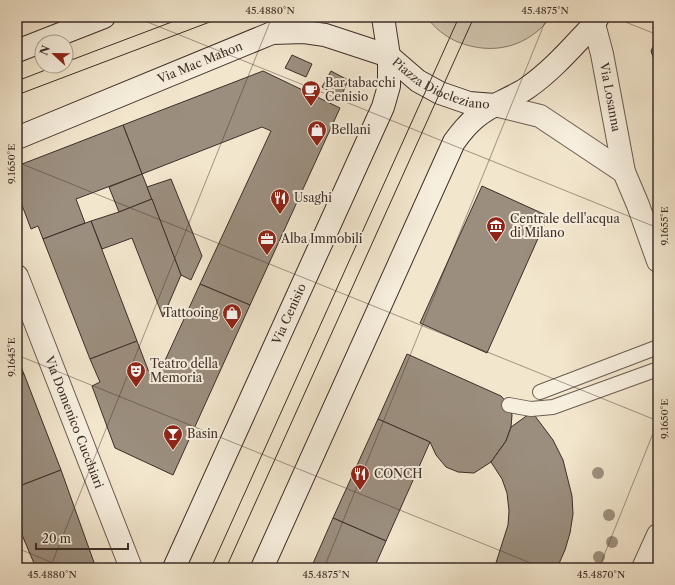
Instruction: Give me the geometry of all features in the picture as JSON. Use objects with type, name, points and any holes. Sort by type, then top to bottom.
[{"type":"main road","points":[[17,51],[104,17]]},
{"type":"main road","name":"Piazza Diocleziano","points":[[383,17],[388,56],[418,82],[440,93],[469,103],[495,105],[527,88],[557,64],[596,20]]},
{"type":"main road","name":"Via Losanna","points":[[596,20],[624,172],[638,205],[658,261]]},
{"type":"main road","name":"Via Mac Mahon","points":[[17,138],[272,33],[304,32],[325,35],[388,56]]},
{"type":"main road","name":"Via Cenisio","points":[[174,568],[383,107],[389,86],[388,56]]},
{"type":"main road","points":[[262,568],[454,142],[464,128],[475,116],[495,105],[540,116],[624,172]]},
{"type":"main road","name":"Via Domenico Cucchiari","points":[[17,276],[131,568]]},
{"type":"main road","points":[[643,568],[658,534]]},
{"type":"lane","points":[[540,392],[658,347]]},
{"type":"lane","points":[[509,405],[531,409],[553,407],[658,369]]},
{"type":"shaded area","points":[[427,17],[551,17],[532,36],[521,42],[497,48],[484,48],[471,46],[449,38]]},
{"type":"building","points":[[658,36],[658,71],[651,51]]},
{"type":"building","points":[[292,55],[312,64],[306,77],[285,68]]},
{"type":"building","points":[[263,71],[340,108],[250,305],[200,284],[271,131],[262,127],[142,174],[123,125]]},
{"type":"building","points":[[331,71],[348,80],[341,97],[322,87]]},
{"type":"building","points":[[123,125],[142,174],[76,199],[85,223],[43,239],[38,226],[31,229],[17,192],[17,166]]},
{"type":"building","points":[[142,174],[152,199],[119,212],[109,187]]},
{"type":"building","points":[[171,179],[202,256],[191,280],[181,275],[147,187]]},
{"type":"building","name":"Centrale dell'acqua di Milano","points":[[482,186],[548,216],[487,353],[420,323]]},
{"type":"building","points":[[152,199],[181,275],[163,317],[132,238],[102,249],[91,221]]},
{"type":"building","points":[[91,221],[137,341],[90,359],[43,239]]},
{"type":"building","points":[[200,284],[250,305],[173,475],[115,448],[92,386],[100,382],[90,359],[137,341],[150,375],[157,378]]},
{"type":"building","points":[[407,354],[501,396],[509,405],[512,415],[511,427],[506,441],[491,462],[474,473],[458,472],[446,467],[436,455],[430,442],[378,419]]},
{"type":"building","points":[[17,357],[24,374],[17,377]]},
{"type":"building","points":[[24,374],[61,470],[17,487],[17,377]]},
{"type":"building","points":[[532,412],[553,440],[563,460],[572,496],[573,514],[570,533],[565,550],[557,568],[501,568],[495,566],[508,525],[509,511],[507,493],[502,479],[491,462],[506,441],[511,427]]},
{"type":"building","points":[[378,419],[430,442],[386,541],[333,518]]},
{"type":"building","points":[[61,470],[96,568],[36,568],[17,523],[17,487]]},
{"type":"building","points":[[333,518],[386,541],[374,568],[311,568]]},
{"type":"tram line","points":[[74,59],[185,17]]},
{"type":"tram line","points":[[17,95],[223,17]]},
{"type":"tram line","points":[[211,568],[459,17]]},
{"type":"tram line","points":[[226,568],[474,17]]},
{"type":"tram line","points":[[17,81],[35,74]]},
{"type":"place","name":"Bar tabacchi Cenisio","points":[[311,107]]},
{"type":"place","name":"Bellani","points":[[317,147]]},
{"type":"place","name":"Usaghi","points":[[280,215]]},
{"type":"place","name":"Centrale dell'acqua di Milano","points":[[496,243]]},
{"type":"place","name":"Alba Immobili","points":[[267,256]]},
{"type":"place","name":"Tattooing","points":[[232,330]]},
{"type":"place","name":"Teatro della Memoria","points":[[136,388]]},
{"type":"place","name":"Basin","points":[[173,451]]},
{"type":"place","name":"CONCH","points":[[360,491]]}]
